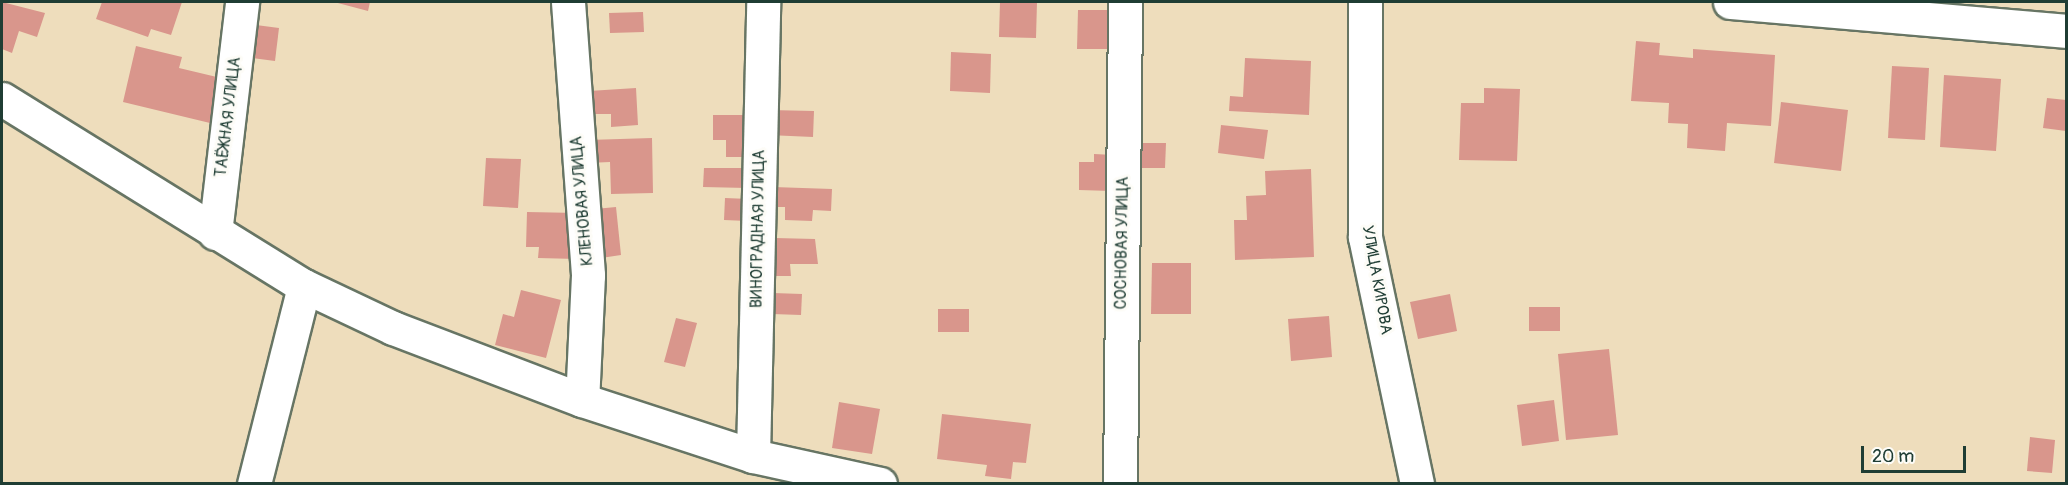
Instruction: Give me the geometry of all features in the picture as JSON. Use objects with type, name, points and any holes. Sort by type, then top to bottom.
[{"type":"street","name":"ТАЁЖНАЯ УЛИЦА","points":[[215,233],[242,2]]},
{"type":"street","name":"КЛЕНОВАЯ УЛИЦА","points":[[568,2],[588,274],[582,400]]},
{"type":"street","name":"ВИНОГРАДНАЯ УЛИЦА","points":[[753,456],[763,2]]},
{"type":"street","name":"СОСНОВАЯ УЛИЦА","points":[[1120,483],[1125,2]]},
{"type":"street","name":"УЛИЦА КИРОВА","points":[[1365,2],[1365,237],[1417,483]]},
{"type":"street","points":[[1730,2],[2067,31]]},
{"type":"street","points":[[2,99],[304,286],[393,327],[582,400],[753,456],[880,483]]},
{"type":"street","points":[[254,483],[304,286]]},
{"type":"building","points":[[2,2],[45,13],[37,37],[19,31],[12,53],[2,49]]},
{"type":"building","points":[[102,2],[182,2],[171,35],[151,29],[148,37],[96,19]]},
{"type":"building","points":[[334,2],[370,2],[368,11]]},
{"type":"building","points":[[1000,2],[1037,2],[1036,38],[999,37]]},
{"type":"building","points":[[1078,10],[1111,10],[1111,49],[1077,49]]},
{"type":"building","points":[[643,12],[644,32],[610,33],[609,13]]},
{"type":"building","points":[[256,25],[279,28],[275,61],[252,58]]},
{"type":"building","points":[[1636,41],[1660,43],[1659,55],[1693,58],[1693,49],[1775,55],[1771,126],[1727,123],[1725,151],[1687,148],[1688,124],[1668,123],[1669,103],[1631,101]]},
{"type":"building","points":[[136,46],[182,57],[179,68],[221,78],[210,123],[123,102]]},
{"type":"building","points":[[951,52],[991,54],[990,93],[950,91]]},
{"type":"building","points":[[1245,58],[1311,61],[1309,115],[1229,111],[1230,96],[1243,97]]},
{"type":"building","points":[[1892,66],[1929,68],[1925,140],[1888,138]]},
{"type":"building","points":[[1944,75],[2001,79],[1996,151],[1940,147]]},
{"type":"building","points":[[636,88],[638,125],[611,127],[611,114],[590,114],[589,91]]},
{"type":"building","points":[[1484,88],[1520,89],[1517,161],[1459,160],[1461,103],[1484,103]]},
{"type":"building","points":[[2047,98],[2066,100],[2066,131],[2043,128]]},
{"type":"building","points":[[1781,102],[1848,110],[1841,171],[1774,163]]},
{"type":"building","points":[[769,110],[814,111],[813,137],[768,135]]},
{"type":"building","points":[[713,115],[750,115],[750,157],[726,157],[726,140],[713,140]]},
{"type":"building","points":[[1221,125],[1268,130],[1264,159],[1218,153]]},
{"type":"building","points":[[652,138],[653,193],[611,194],[610,162],[588,163],[588,140]]},
{"type":"building","points":[[1134,143],[1166,143],[1165,168],[1133,168]]},
{"type":"building","points":[[1094,154],[1114,155],[1112,191],[1079,190],[1079,162],[1094,162]]},
{"type":"building","points":[[486,158],[521,159],[518,208],[483,206]]},
{"type":"building","points":[[704,168],[747,168],[747,188],[703,187]]},
{"type":"building","points":[[1311,169],[1314,257],[1235,260],[1234,220],[1247,220],[1246,196],[1266,195],[1265,171]]},
{"type":"building","points":[[773,187],[832,189],[831,211],[813,210],[812,221],[785,220],[785,207],[772,207]]},
{"type":"building","points":[[725,198],[749,199],[748,221],[724,220]]},
{"type":"building","points":[[616,207],[621,255],[601,258],[595,209]]},
{"type":"building","points":[[527,212],[578,213],[577,259],[538,258],[539,247],[526,247]]},
{"type":"building","points":[[775,238],[815,239],[818,264],[790,264],[791,276],[773,276]]},
{"type":"building","points":[[1152,263],[1191,263],[1191,314],[1151,314]]},
{"type":"building","points":[[521,290],[561,300],[546,358],[495,345],[503,314],[514,317]]},
{"type":"building","points":[[773,293],[802,294],[801,315],[772,314]]},
{"type":"building","points":[[1450,294],[1457,331],[1418,339],[1410,302]]},
{"type":"building","points":[[1529,307],[1560,307],[1560,331],[1529,331]]},
{"type":"building","points":[[938,309],[969,309],[969,332],[938,332]]},
{"type":"building","points":[[1329,316],[1332,357],[1291,361],[1288,319]]},
{"type":"building","points":[[676,318],[697,323],[685,367],[664,362]]},
{"type":"building","points":[[1609,349],[1618,435],[1566,440],[1558,354]]},
{"type":"building","points":[[1554,400],[1559,441],[1522,446],[1517,405]]},
{"type":"building","points":[[839,402],[880,409],[872,454],[832,448]]},
{"type":"building","points":[[942,414],[1031,424],[1026,463],[1013,462],[1011,479],[985,476],[987,465],[937,459]]},
{"type":"building","points":[[2030,437],[2055,440],[2052,473],[2027,471]]}]
